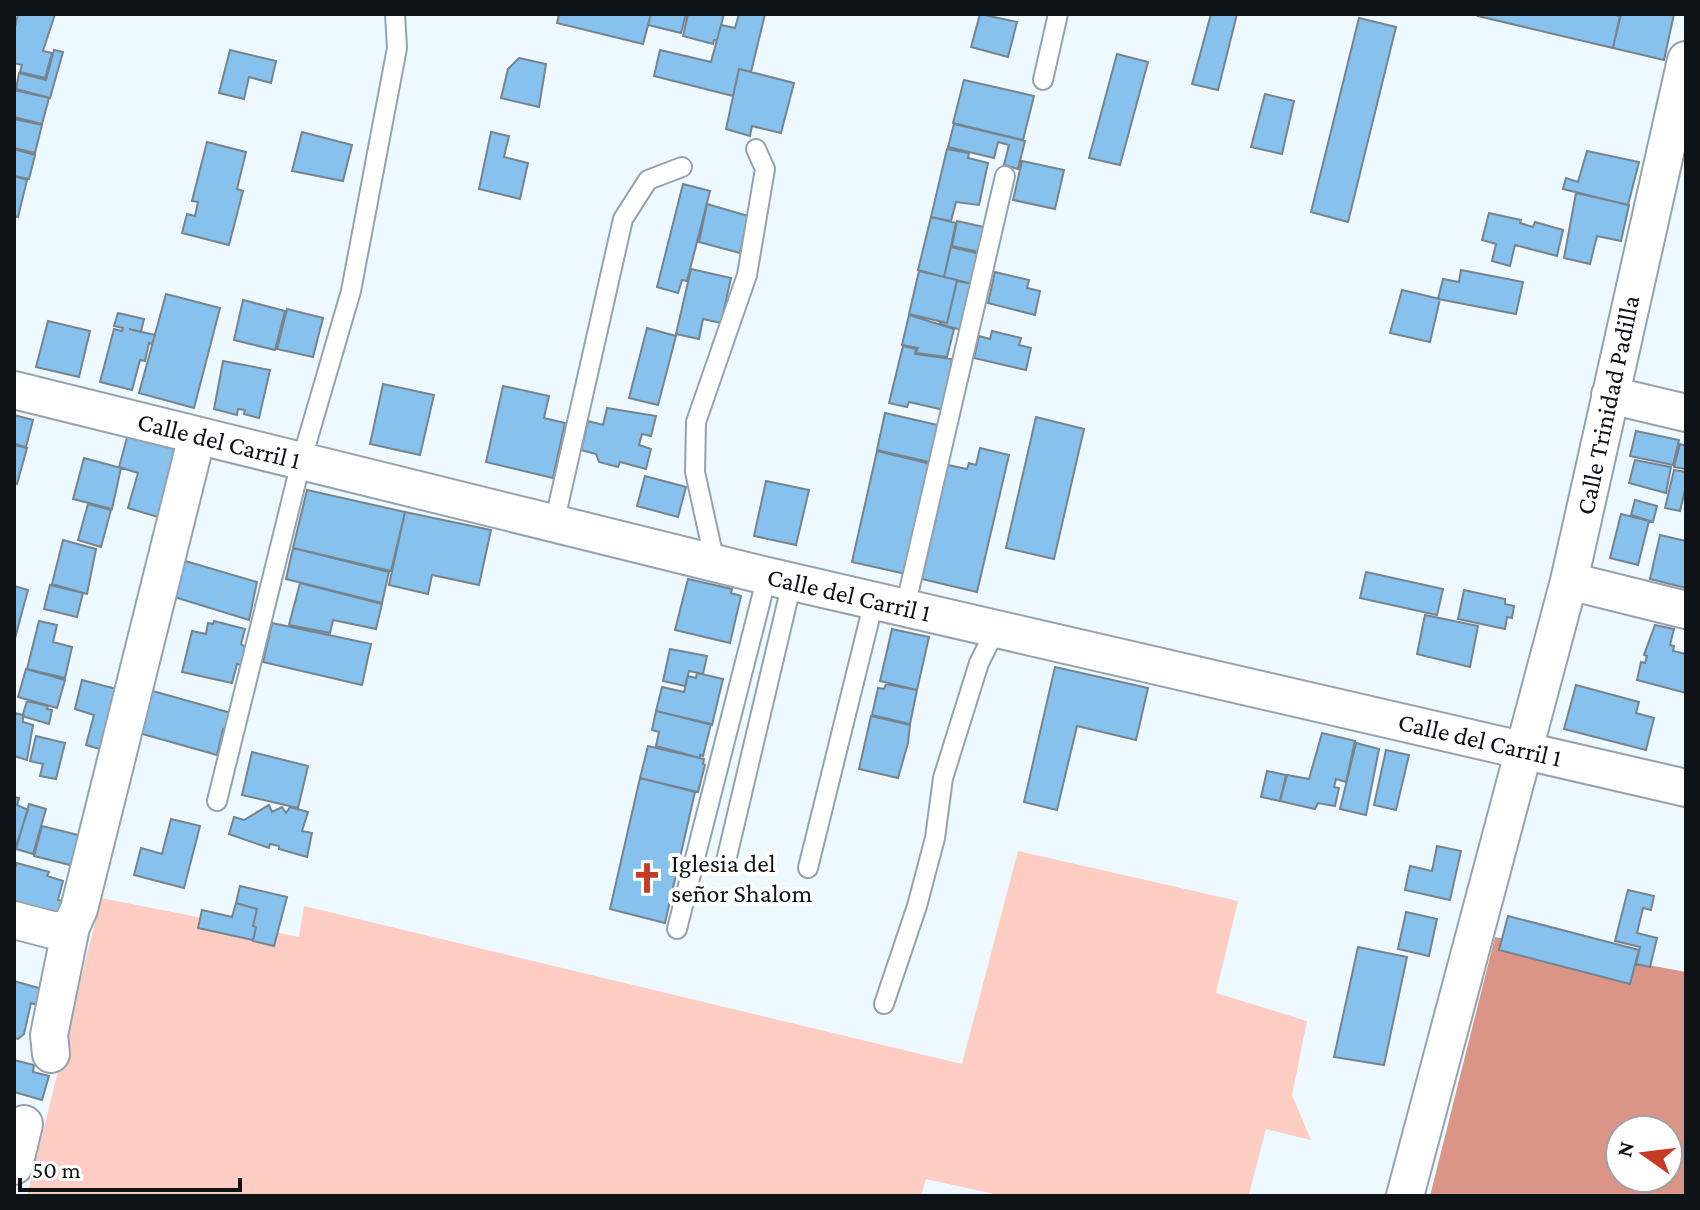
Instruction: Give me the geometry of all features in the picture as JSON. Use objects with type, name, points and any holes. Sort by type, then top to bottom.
[{"type":"street","name":"Calle Trinidad Padilla","points":[[1405,1196],[1569,581],[1686,60]]},
{"type":"street","name":"Calle del Carril 1","points":[[14,390],[779,579],[1686,788]]},
{"type":"street","points":[[1610,395],[1686,413]]},
{"type":"street","points":[[51,1054],[49,1035],[71,927],[79,909],[197,436]]},
{"type":"street","points":[[1569,581],[1686,610]]},
{"type":"street","points":[[14,920],[56,931],[71,927]]},
{"type":"street","points":[[14,1166],[24,1124]]},
{"type":"lane","points":[[217,801],[301,462],[351,291],[397,48],[395,14]]},
{"type":"lane","points":[[1043,80],[1058,14]]},
{"type":"lane","points":[[715,563],[695,472],[696,422],[747,275],[765,169],[756,149]]},
{"type":"lane","points":[[554,524],[623,219],[648,180],[682,167]]},
{"type":"lane","points":[[808,868],[890,605],[1005,176]]},
{"type":"lane","points":[[726,861],[779,579]]},
{"type":"lane","points":[[677,929],[779,579]]},
{"type":"lane","points":[[884,1004],[917,906],[935,838],[943,778],[979,663],[996,629]]},
{"type":"shaded area","points":[[1018,851],[1238,901],[1216,993],[1307,1021],[1292,1095],[1311,1140],[1266,1129],[1249,1194],[1255,1196],[1003,1196],[926,1179],[921,1196],[27,1196],[101,898],[299,937],[304,906],[962,1064]]},
{"type":"shaded area","points":[[1495,937],[1686,972],[1686,1196],[1430,1196]]},
{"type":"building","points":[[18,14],[55,14],[43,51],[52,53],[45,78],[20,72],[22,65],[14,63],[14,31]]},
{"type":"building","points":[[559,14],[651,14],[643,44],[557,23]]},
{"type":"building","points":[[651,14],[686,14],[681,33],[648,25]]},
{"type":"building","points":[[688,14],[724,14],[713,44],[683,36]]},
{"type":"building","points":[[739,14],[765,14],[751,72],[739,69],[733,96],[654,76],[660,50],[711,62],[721,25],[735,28]]},
{"type":"building","points":[[980,14],[1017,22],[1008,57],[971,47]]},
{"type":"building","points":[[1211,14],[1237,14],[1218,90],[1192,84]]},
{"type":"building","points":[[1479,14],[1611,14],[1620,16],[1613,48]]},
{"type":"building","points":[[1621,14],[1674,14],[1664,60],[1613,48]]},
{"type":"building","points":[[1359,18],[1396,27],[1348,222],[1311,212]]},
{"type":"building","points":[[54,50],[63,52],[50,98],[16,89],[19,73],[46,80]]},
{"type":"building","points":[[230,50],[276,61],[271,83],[249,77],[244,99],[219,93]]},
{"type":"building","points":[[1117,54],[1148,62],[1120,165],[1089,158]]},
{"type":"building","points":[[519,58],[546,64],[539,107],[501,98],[508,69]]},
{"type":"building","points":[[739,69],[794,83],[781,133],[752,126],[750,136],[726,129]]},
{"type":"building","points":[[964,80],[1034,96],[1023,140],[953,123]]},
{"type":"building","points":[[14,90],[49,98],[42,124],[14,117]]},
{"type":"building","points":[[1265,94],[1294,101],[1282,154],[1251,147]]},
{"type":"building","points":[[14,119],[42,125],[35,153],[14,148]]},
{"type":"building","points":[[954,124],[1025,141],[1018,169],[1004,165],[1009,145],[998,142],[994,158],[948,147]]},
{"type":"building","points":[[302,132],[352,145],[343,181],[292,171]]},
{"type":"building","points":[[491,132],[509,136],[504,157],[528,163],[520,199],[479,189]]},
{"type":"building","points":[[207,142],[246,152],[237,189],[243,191],[229,245],[182,233],[187,214],[195,216],[198,202],[192,201]]},
{"type":"building","points":[[14,149],[35,155],[29,179],[14,176]]},
{"type":"building","points":[[947,149],[969,153],[968,158],[988,163],[979,205],[956,202],[951,221],[931,217]]},
{"type":"building","points":[[1587,151],[1639,162],[1628,205],[1563,189],[1566,178],[1578,182]]},
{"type":"building","points":[[1022,161],[1064,170],[1055,209],[1013,200]]},
{"type":"building","points":[[14,176],[27,180],[18,217],[14,216]]},
{"type":"building","points":[[683,184],[710,191],[687,281],[682,280],[678,293],[657,287]]},
{"type":"building","points":[[1576,193],[1629,205],[1621,241],[1597,236],[1590,264],[1564,258]]},
{"type":"building","points":[[707,204],[748,216],[740,253],[699,242]]},
{"type":"building","points":[[1489,213],[1521,220],[1520,223],[1533,227],[1535,222],[1563,230],[1557,256],[1515,245],[1510,266],[1492,261],[1496,244],[1482,240]]},
{"type":"building","points":[[931,217],[956,223],[944,277],[918,270]]},
{"type":"building","points":[[957,221],[984,227],[979,252],[952,246]]},
{"type":"building","points":[[951,247],[980,254],[973,284],[944,277]]},
{"type":"building","points":[[691,269],[731,278],[721,323],[703,319],[699,339],[676,334]]},
{"type":"building","points":[[1461,270],[1523,282],[1516,314],[1438,299],[1443,279],[1459,282]]},
{"type":"building","points":[[919,271],[957,280],[947,323],[909,314]]},
{"type":"building","points":[[995,272],[1029,280],[1027,288],[1040,291],[1035,315],[988,303]]},
{"type":"building","points":[[957,281],[973,284],[962,330],[939,324],[947,323]]},
{"type":"building","points":[[1402,290],[1440,299],[1430,342],[1390,333]]},
{"type":"building","points":[[166,294],[220,308],[194,408],[139,393]]},
{"type":"building","points":[[243,300],[285,311],[275,350],[234,340]]},
{"type":"building","points":[[287,309],[323,318],[313,357],[277,349]]},
{"type":"building","points":[[118,313],[144,319],[141,332],[155,335],[152,344],[149,343],[145,361],[140,360],[132,390],[100,382],[114,329],[122,331],[123,328],[114,326]]},
{"type":"building","points":[[909,315],[954,329],[947,357],[916,353],[918,348],[902,345]]},
{"type":"building","points":[[48,321],[90,331],[79,377],[36,367]]},
{"type":"building","points":[[647,328],[676,336],[658,405],[629,398]]},
{"type":"building","points":[[992,331],[1021,338],[1019,345],[1031,348],[1026,370],[974,358],[979,336],[990,339]]},
{"type":"building","points":[[903,346],[916,349],[915,354],[952,359],[951,364],[955,365],[944,410],[909,402],[907,407],[889,403]]},
{"type":"building","points":[[223,361],[270,370],[259,418],[244,414],[245,410],[238,409],[237,415],[214,409]]},
{"type":"building","points":[[383,384],[434,395],[420,455],[370,444]]},
{"type":"building","points":[[503,386],[549,396],[544,418],[565,423],[553,478],[486,462]]},
{"type":"building","points":[[607,408],[656,416],[651,436],[642,434],[639,445],[651,449],[646,469],[620,462],[618,467],[599,462],[596,454],[581,450],[588,421],[603,425]]},
{"type":"building","points":[[885,413],[942,426],[933,463],[877,450]]},
{"type":"building","points":[[14,415],[33,420],[26,447],[14,444]]},
{"type":"building","points":[[1036,417],[1084,429],[1054,559],[1006,548]]},
{"type":"building","points":[[1636,431],[1679,440],[1673,465],[1630,456]]},
{"type":"building","points":[[128,434],[187,453],[168,520],[128,508],[138,473],[119,467]]},
{"type":"building","points":[[1680,444],[1686,446],[1686,469],[1674,467]]},
{"type":"building","points":[[14,445],[27,448],[17,484],[14,483]]},
{"type":"building","points":[[980,448],[1009,455],[977,592],[922,579],[948,465],[967,469],[969,463],[976,465]]},
{"type":"building","points":[[877,451],[931,464],[906,574],[852,562]]},
{"type":"building","points":[[84,458],[121,468],[112,509],[73,499]]},
{"type":"building","points":[[1635,460],[1671,467],[1666,493],[1629,483]]},
{"type":"building","points":[[1674,470],[1686,472],[1680,511],[1665,508]]},
{"type":"building","points":[[645,476],[686,487],[678,517],[637,506]]},
{"type":"building","points":[[766,481],[809,490],[796,545],[754,536]]},
{"type":"building","points":[[307,490],[405,512],[391,571],[293,548]]},
{"type":"building","points":[[1635,500],[1657,506],[1653,522],[1631,515]]},
{"type":"building","points":[[88,504],[111,510],[101,547],[78,540]]},
{"type":"building","points":[[405,512],[491,530],[479,585],[432,575],[428,594],[389,585]]},
{"type":"building","points":[[1621,514],[1649,521],[1638,565],[1610,558]]},
{"type":"building","points":[[1660,535],[1686,541],[1686,588],[1650,579]]},
{"type":"building","points":[[63,540],[96,549],[87,594],[52,584]]},
{"type":"building","points":[[293,548],[389,572],[382,603],[286,579]]},
{"type":"building","points":[[175,558],[257,582],[249,620],[168,595]]},
{"type":"building","points":[[1366,572],[1443,589],[1437,615],[1360,598]]},
{"type":"building","points":[[688,579],[732,589],[731,593],[741,596],[730,643],[675,630]]},
{"type":"building","points":[[300,583],[382,604],[376,629],[333,620],[330,633],[289,625]]},
{"type":"building","points":[[50,585],[83,593],[77,617],[44,609]]},
{"type":"building","points":[[14,586],[28,590],[14,642]]},
{"type":"building","points":[[1464,590],[1505,599],[1505,604],[1514,606],[1512,618],[1507,617],[1505,629],[1458,619]]},
{"type":"building","points":[[1425,615],[1478,626],[1470,667],[1417,654]]},
{"type":"building","points":[[39,621],[57,625],[53,642],[72,647],[65,678],[27,669]]},
{"type":"building","points":[[214,621],[245,629],[241,665],[237,664],[232,683],[182,672],[192,631],[206,634],[208,623],[213,624]]},
{"type":"building","points":[[272,623],[371,644],[362,685],[263,662]]},
{"type":"building","points":[[1655,625],[1674,629],[1670,645],[1674,646],[1673,651],[1686,654],[1686,693],[1637,680]]},
{"type":"building","points":[[892,629],[929,637],[917,690],[880,681]]},
{"type":"building","points":[[670,649],[707,656],[703,674],[689,671],[685,686],[663,681]]},
{"type":"building","points":[[1055,667],[1148,688],[1136,740],[1077,726],[1057,810],[1024,802]]},
{"type":"building","points":[[26,669],[65,680],[57,708],[18,697]]},
{"type":"building","points":[[697,673],[723,679],[712,725],[656,711],[662,687],[684,692],[688,676],[696,678]]},
{"type":"building","points":[[82,680],[124,691],[107,751],[86,745],[94,715],[75,709]]},
{"type":"building","points":[[886,684],[917,690],[910,724],[872,715],[878,688],[884,689]]},
{"type":"building","points":[[1576,685],[1639,702],[1636,713],[1654,718],[1646,750],[1564,729]]},
{"type":"building","points":[[142,688],[231,713],[227,731],[223,729],[217,755],[132,731]]},
{"type":"building","points":[[27,701],[48,706],[47,709],[52,710],[49,724],[25,717]]},
{"type":"building","points":[[656,711],[711,724],[703,756],[700,755],[700,758],[656,746],[659,732],[652,730]]},
{"type":"building","points":[[15,713],[23,715],[23,722],[33,725],[27,760],[14,756]]},
{"type":"building","points":[[871,716],[910,725],[898,778],[859,769]]},
{"type":"building","points":[[1322,733],[1355,741],[1346,782],[1336,779],[1334,787],[1339,788],[1335,806],[1318,803],[1315,809],[1280,801],[1287,775],[1309,779]]},
{"type":"building","points":[[36,736],[65,743],[56,779],[40,776],[43,764],[30,761]]},
{"type":"building","points":[[1356,743],[1379,749],[1366,815],[1340,809]]},
{"type":"building","points":[[648,746],[704,759],[698,792],[640,778]]},
{"type":"building","points":[[1386,750],[1409,755],[1396,810],[1374,805]]},
{"type":"building","points":[[252,752],[308,766],[298,808],[242,795]]},
{"type":"building","points":[[1267,771],[1286,775],[1280,801],[1261,797]]},
{"type":"building","name":"Iglesia del señor Shalom","points":[[640,778],[695,792],[665,923],[610,909]]},
{"type":"building","points":[[14,797],[19,798],[17,805],[28,810],[15,849]]},
{"type":"building","points":[[29,804],[46,809],[33,854],[16,849]]},
{"type":"building","points":[[269,805],[272,812],[282,807],[286,813],[290,807],[308,812],[302,831],[312,833],[307,857],[279,849],[279,846],[270,844],[269,848],[229,834],[234,817],[244,820]]},
{"type":"building","points":[[171,819],[200,826],[184,888],[134,875],[141,848],[162,854]]},
{"type":"building","points":[[42,826],[82,836],[74,866],[34,856]]},
{"type":"building","points":[[1437,846],[1461,851],[1450,900],[1405,890],[1410,866],[1432,871]]},
{"type":"building","points":[[17,863],[49,872],[47,876],[63,881],[58,900],[67,902],[61,921],[14,908],[14,871]]},
{"type":"building","points":[[240,886],[287,897],[274,946],[253,941],[257,909],[236,903]]},
{"type":"building","points":[[1628,890],[1654,896],[1651,910],[1643,908],[1637,933],[1657,938],[1650,967],[1636,964],[1640,947],[1615,941]]},
{"type":"building","points":[[236,903],[257,909],[253,940],[198,928],[202,910],[232,917]]},
{"type":"building","points":[[1406,912],[1437,919],[1429,956],[1398,949]]},
{"type":"building","points":[[1508,916],[1639,950],[1630,984],[1499,950]]},
{"type":"building","points":[[1358,947],[1407,957],[1384,1065],[1334,1057]]},
{"type":"building","points":[[14,981],[42,989],[37,1005],[31,1003],[24,1034],[18,1039],[14,1038]]},
{"type":"building","points":[[14,1060],[34,1065],[33,1072],[49,1076],[42,1100],[14,1092]]},
{"type":"place","name":"Iglesia del señor Shalom","points":[[647,878]]}]
